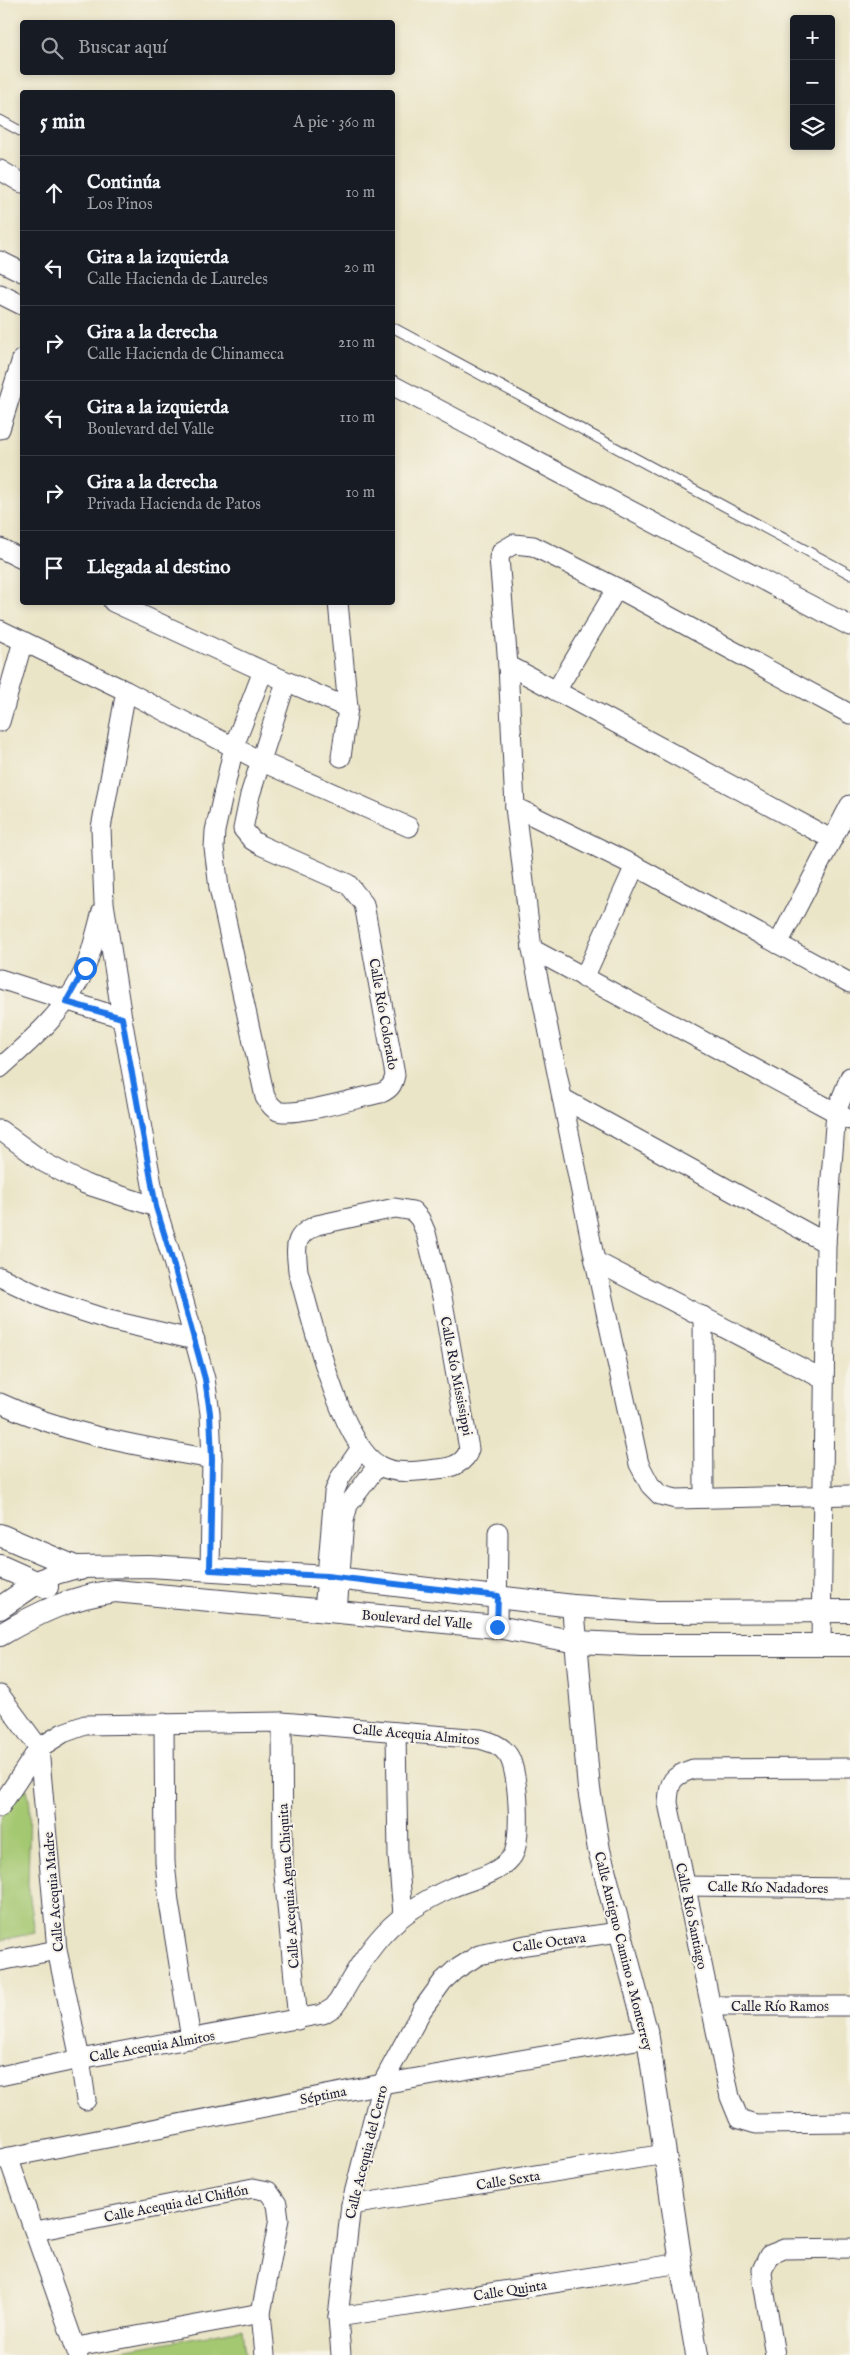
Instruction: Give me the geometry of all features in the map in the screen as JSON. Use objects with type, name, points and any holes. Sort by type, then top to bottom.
[{"type":"street","points":[[0,170],[20,182]]},
{"type":"street","points":[[0,261],[20,271]]},
{"type":"street","points":[[0,294],[20,304]]},
{"type":"street","points":[[0,429],[16,405],[20,374]]},
{"type":"street","points":[[395,387],[850,626]]},
{"type":"street","points":[[850,714],[617,588],[533,546],[514,544],[502,551],[499,558],[508,665],[515,808],[532,949],[595,1261],[639,1464],[650,1484],[660,1495],[676,1499],[850,1495]]},
{"type":"street","points":[[0,548],[20,558]]},
{"type":"street","points":[[556,691],[617,588]]},
{"type":"street","points":[[119,605],[286,682],[348,708]]},
{"type":"street","points":[[338,605],[348,708],[341,757]]},
{"type":"street","points":[[0,630],[126,690],[260,760],[409,827]]},
{"type":"street","points":[[0,722],[23,641]]},
{"type":"street","points":[[508,665],[831,839]]},
{"type":"street","points":[[234,746],[262,671]]},
{"type":"street","points":[[260,760],[286,682]]},
{"type":"street","points":[[126,690],[101,828],[104,902],[122,1018],[156,1207],[195,1340],[209,1404],[212,1459],[210,1570]]},
{"type":"street","name":"Calle Río Colorado","points":[[234,746],[215,831],[215,865],[265,1097],[277,1110],[285,1112],[308,1109],[380,1093],[388,1089],[393,1083],[395,1075],[364,904],[348,884],[260,845],[246,834],[243,829],[260,760]]},
{"type":"street","points":[[778,944],[850,805]]},
{"type":"street","points":[[515,808],[635,866],[850,983]]},
{"type":"street","points":[[584,978],[635,866]]},
{"type":"street","points":[[0,1068],[42,1029],[66,1002],[85,968],[104,902]]},
{"type":"street","points":[[532,949],[843,1116]]},
{"type":"street","points":[[0,979],[66,1002],[122,1018]]},
{"type":"street","points":[[821,1644],[821,1495],[826,1243],[850,1077]]},
{"type":"street","points":[[562,1098],[826,1243]]},
{"type":"street","points":[[0,1130],[45,1163],[85,1184],[156,1207]]},
{"type":"street","name":"Calle Río Mississippi","points":[[395,1208],[405,1209],[412,1211],[420,1219],[426,1233],[442,1297],[469,1448],[468,1455],[462,1461],[443,1469],[388,1470],[378,1465],[360,1448],[337,1401],[298,1271],[296,1249],[299,1237],[306,1230],[317,1225],[395,1208]]},
{"type":"street","points":[[595,1261],[823,1379]]},
{"type":"street","points":[[0,1277],[51,1301],[109,1320],[195,1340]]},
{"type":"street","points":[[704,1316],[704,1498]]},
{"type":"street","points":[[0,1403],[54,1426],[93,1436],[212,1459]]},
{"type":"street","points":[[331,1612],[334,1577],[334,1492],[340,1478],[360,1448]]},
{"type":"street","points":[[334,1577],[348,1506],[378,1465]]},
{"type":"street","points":[[497,1627],[498,1532]]},
{"type":"street","points":[[0,1535],[77,1566],[115,1591]]},
{"type":"street","points":[[0,1566],[74,1600]]},
{"type":"street","points":[[0,1608],[38,1582],[77,1566],[149,1566],[334,1577],[573,1606],[656,1612],[850,1611]]},
{"type":"street","name":"Boulevard del Valle","points":[[0,1636],[57,1605],[115,1591],[497,1627],[577,1642],[641,1645],[850,1645]]},
{"type":"street","name":"Calle Antiguo Camino a Monterrey","points":[[573,1606],[589,1789],[599,1850],[648,2038],[681,2263],[697,2355]]},
{"type":"street","points":[[0,1695],[39,1748]]},
{"type":"street","name":"Calle Acequia Almitos","points":[[0,1807],[39,1748],[63,1733],[85,1725],[164,1723],[282,1722],[480,1739],[496,1744],[508,1754],[513,1763],[517,1801],[516,1847],[513,1857],[504,1866],[444,1891],[403,1914],[367,1953],[334,2007],[323,2014],[80,2059],[0,2076]]},
{"type":"street","name":"Calle Acequia Agua Chiquita","points":[[282,1722],[283,1864],[298,2020]]},
{"type":"street","points":[[164,1723],[165,1862],[169,1902],[191,2039]]},
{"type":"street","points":[[396,1732],[398,1856],[403,1914]]},
{"type":"street","name":"Calle Acequia Madre","points":[[39,1748],[57,1950],[80,2059],[86,2100]]},
{"type":"street","name":"Calle Río Santiago","points":[[850,1768],[693,1769],[679,1773],[671,1782],[668,1803],[730,2097],[739,2119],[756,2124],[850,2123]]},
{"type":"street","name":"Calle Río Nadadores","points":[[686,1886],[850,1888]]},
{"type":"street","name":"Calle Octava","points":[[479,1955],[518,1946],[619,1932]]},
{"type":"street","points":[[0,1961],[57,1950]]},
{"type":"street","name":"Calle Acequia del Cerro","points":[[341,2355],[338,2317],[351,2205],[382,2084],[422,2010],[443,1981],[455,1970],[479,1955]]},
{"type":"street","name":"Calle Río Ramos","points":[[711,2006],[850,2006]]},
{"type":"street","name":"Séptima","points":[[4,2158],[382,2084],[648,2038]]},
{"type":"street","name":"Calle Sexta","points":[[351,2205],[665,2154]]},
{"type":"street","points":[[4,2158],[36,2231],[78,2351],[261,2313]]},
{"type":"street","name":"Calle Acequia del Chiflón","points":[[36,2231],[214,2195],[261,2188],[268,2191],[273,2196],[279,2212],[277,2232],[261,2313],[265,2355]]},
{"type":"street","points":[[775,2355],[763,2282],[764,2262],[769,2256],[784,2249],[850,2248]]},
{"type":"street","name":"Calle Quinta","points":[[338,2317],[681,2263]]},
{"type":"lane","points":[[0,120],[20,131]]},
{"type":"lane","points":[[395,329],[850,574]]},
{"type":"green space","points":[[27,1789],[30,1805],[28,1884],[35,1933],[0,1940],[0,1818],[18,1792]]},
{"type":"green space","points":[[242,2329],[245,2355],[93,2355]]},
{"type":"route","points":[[85,968],[66,1002],[122,1018],[156,1207],[205,1379],[210,1413],[212,1459],[210,1570],[327,1576],[498,1596],[497,1627]]}]
